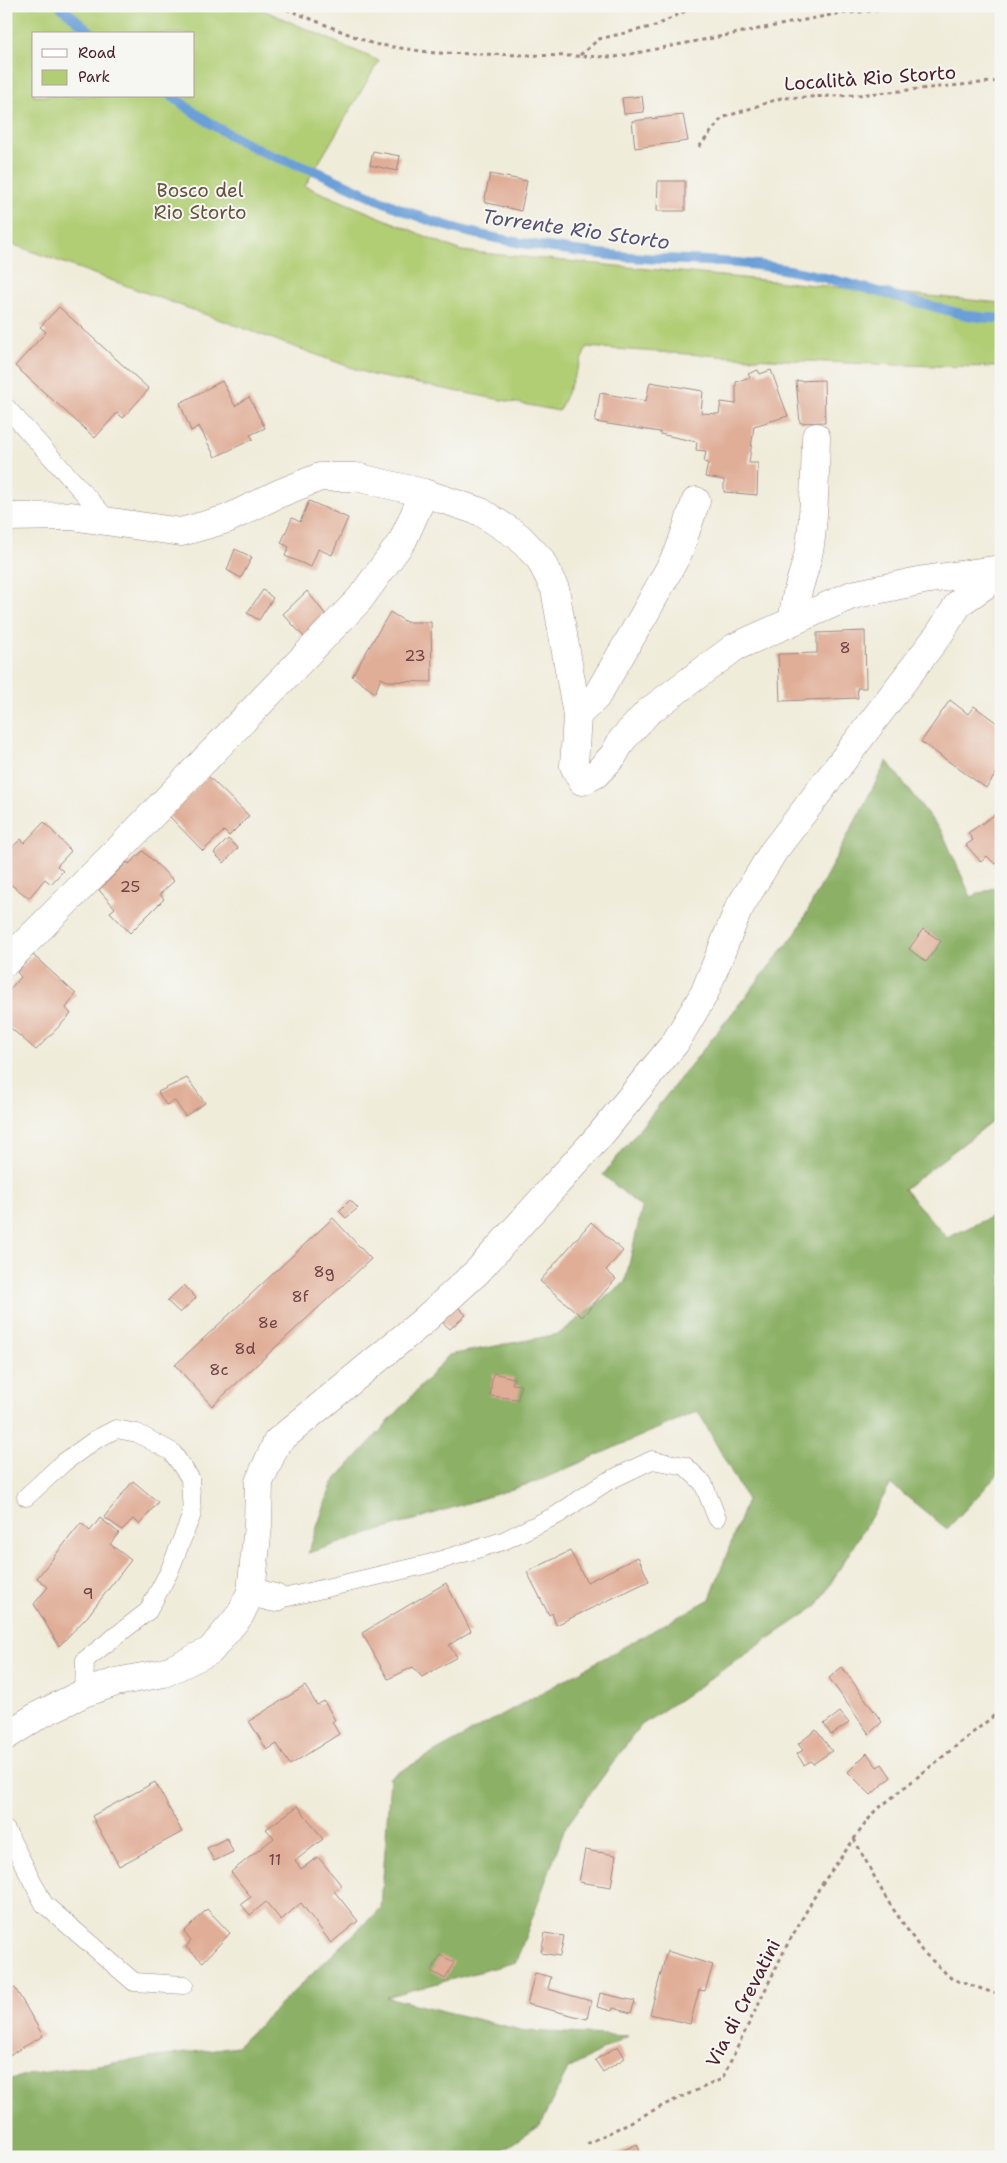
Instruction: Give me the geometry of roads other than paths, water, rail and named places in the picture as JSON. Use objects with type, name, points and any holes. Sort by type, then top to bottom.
[{"type":"street","points":[[793,620],[794,602],[810,546],[816,437]]},
{"type":"street","points":[[6,517],[71,516],[181,532],[227,519],[278,494],[320,477],[356,477],[424,493],[481,512],[519,537],[540,559],[555,589],[577,715],[574,766],[582,781],[596,774],[613,756],[622,740],[648,712],[735,647],[852,594],[924,580],[1001,569]]},
{"type":"street","points":[[6,962],[130,838],[359,600],[403,540],[424,493]]},
{"type":"street","points":[[577,715],[596,697],[644,615],[679,552],[696,501]]},
{"type":"street","points":[[6,1736],[39,1714],[84,1693],[116,1682],[164,1673],[210,1651],[240,1615],[260,1595],[259,1482],[277,1442],[421,1323],[477,1272],[601,1134],[675,1043],[704,994],[738,910],[773,852],[940,633],[959,603],[1001,574]]},
{"type":"lane","points":[[6,408],[109,521]]},
{"type":"lane","points":[[26,1497],[63,1464],[95,1440],[116,1429],[137,1433],[172,1452],[190,1478],[192,1514],[168,1572],[148,1611],[86,1660],[84,1693]]},
{"type":"lane","points":[[260,1595],[288,1597],[428,1564],[503,1540],[557,1515],[606,1482],[652,1460],[685,1466],[703,1483],[717,1518]]},
{"type":"lane","points":[[6,1830],[44,1904],[134,1982],[184,1985]]},
{"type":"waterway","name":"Torrente Rio Storto","points":[[60,6],[91,32]]},
{"type":"waterway","name":"Torrente Rio Storto","points":[[175,98],[215,126],[261,151],[318,172],[376,199],[456,229],[512,241],[583,252],[638,258],[733,263],[790,270],[962,314],[982,318],[1001,318]]},
{"type":"park label","name":"Bosco del Rio Storto","points":[[200,201]]}]
